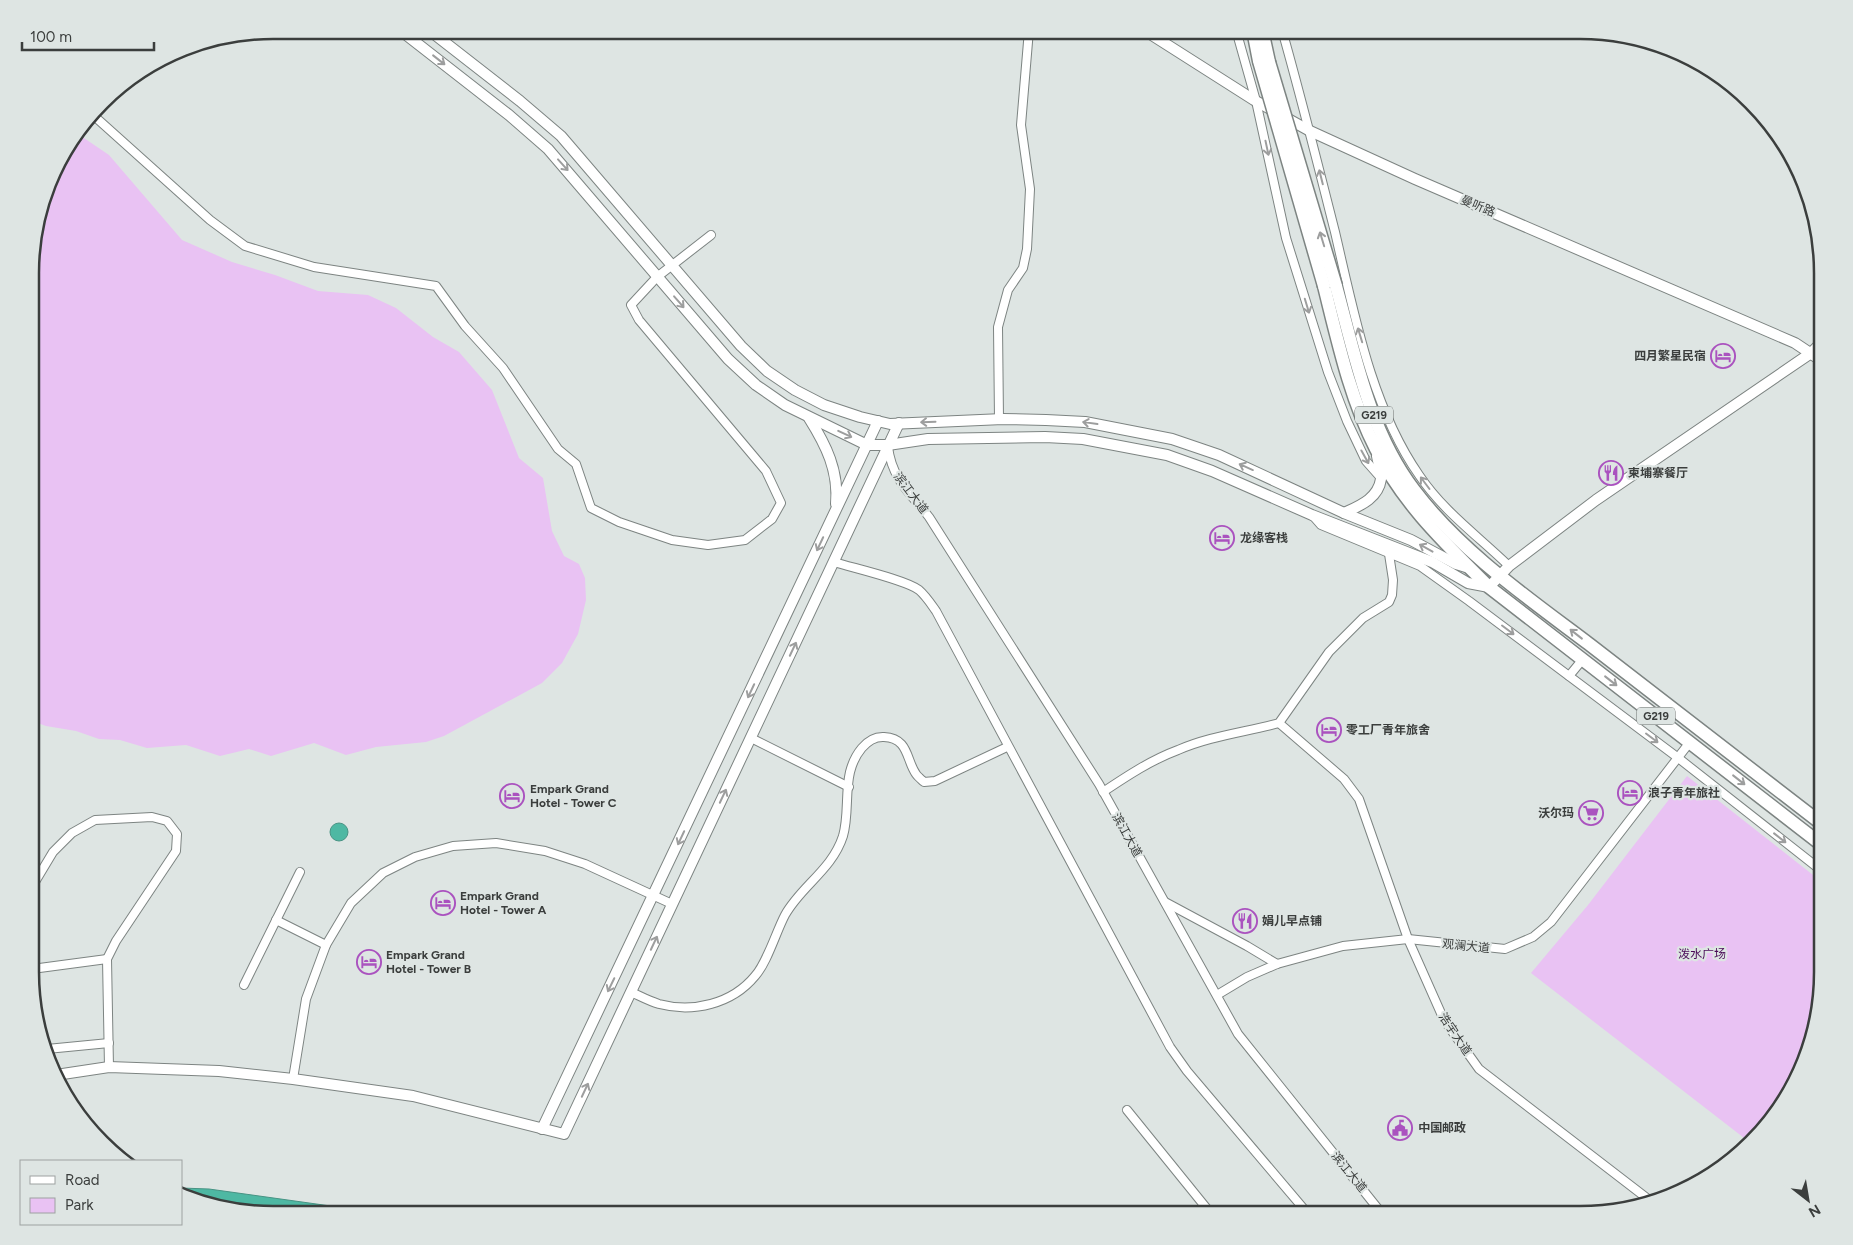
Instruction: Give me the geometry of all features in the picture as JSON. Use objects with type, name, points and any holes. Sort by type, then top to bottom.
[{"type":"highway","name":"G219","points":[[1255,39],[1264,61],[1330,286],[1360,374],[1384,438],[1413,490],[1447,527],[1500,576],[1814,818]]},
{"type":"highway","name":"G219","points":[[1263,39],[1264,61]]},
{"type":"highway","name":"G219","points":[[1330,286],[1348,381],[1376,450],[1404,496],[1470,568]]},
{"type":"highway","points":[[1470,568],[1489,586]]},
{"type":"highway","name":"G219","points":[[1489,586],[1814,838]]},
{"type":"street","points":[[412,39],[509,115],[548,149],[728,358],[756,385],[808,417],[867,445],[888,445],[928,439],[1003,436],[1083,439],[1167,455],[1212,471],[1312,515],[1432,562],[1468,583],[1489,586],[1510,566],[1599,498],[1814,350]]},
{"type":"street","points":[[441,39],[520,101],[561,136],[670,266],[741,346],[767,371],[795,390],[824,405],[890,424],[999,419],[1085,422],[1163,437],[1219,455],[1344,512],[1411,540],[1456,564],[1470,568]]},
{"type":"street","points":[[999,419],[998,327],[1008,290],[1023,268],[1027,249],[1030,188],[1022,125],[1028,39]]},
{"type":"street","name":"曼听路","points":[[1158,39],[1256,101],[1310,131],[1415,179],[1795,343],[1814,355]]},
{"type":"street","points":[[1239,39],[1256,101],[1286,238],[1328,372],[1347,421],[1366,461],[1381,478]]},
{"type":"street","points":[[1284,39],[1310,131],[1356,322],[1379,395],[1400,444],[1418,474],[1456,518],[1510,566]]},
{"type":"street","points":[[97,118],[210,220],[245,246],[314,267],[436,286],[465,326],[503,368],[558,449],[576,464],[591,508],[619,522],[672,540],[708,545],[745,540],[772,520],[781,503],[766,471],[639,320],[631,305],[657,277],[710,235]]},
{"type":"street","points":[[808,417],[828,450],[837,492],[835,513]]},
{"type":"street","points":[[542,1129],[878,421]]},
{"type":"street","points":[[62,1073],[109,1067],[219,1071],[293,1079],[413,1096],[564,1134],[899,423]]},
{"type":"street","name":"滨江大道","points":[[888,445],[890,462],[897,478],[929,517],[1103,792],[1238,1034],[1376,1206]]},
{"type":"street","points":[[1344,512],[1366,503],[1377,489],[1381,478],[1376,450]]},
{"type":"street","points":[[1260,492],[1267,476]]},
{"type":"street","points":[[1312,515],[1321,525],[1420,566],[1677,757],[1814,865]]},
{"type":"street","points":[[1103,792],[1143,767],[1178,750],[1279,723],[1329,652],[1363,618],[1389,602],[1392,595],[1393,580],[1388,554]]},
{"type":"street","points":[[834,562],[917,589],[936,611],[1170,1046],[1187,1072],[1301,1206]]},
{"type":"street","points":[[1569,676],[1583,659]]},
{"type":"street","name":"浩宇大道","points":[[1279,723],[1344,779],[1358,799],[1408,939],[1444,1020],[1479,1069],[1645,1197]]},
{"type":"street","points":[[751,738],[849,787]]},
{"type":"street","points":[[631,992],[658,1004],[680,1008],[704,1006],[725,1000],[742,989],[756,975],[785,914],[832,859],[842,836],[847,815],[850,772],[855,758],[863,746],[874,738],[895,739],[906,748],[916,774],[924,782],[934,781],[1008,747]]},
{"type":"street","name":"观澜大道","points":[[1217,995],[1247,977],[1276,964],[1343,946],[1408,939],[1505,949],[1532,937],[1551,922],[1690,742]]},
{"type":"street","points":[[39,875],[53,852],[72,833],[95,820],[152,817],[167,821],[177,834],[176,851],[116,941],[107,959],[109,1067]]},
{"type":"street","points":[[293,1079],[306,999],[326,945],[351,903],[383,873],[415,856],[453,846],[496,843],[545,850],[585,864],[672,904]]},
{"type":"street","points":[[244,985],[300,872]]},
{"type":"street","points":[[1165,902],[1247,946],[1276,964]]},
{"type":"street","points":[[276,920],[326,945]]},
{"type":"street","points":[[39,969],[107,959]]},
{"type":"street","points":[[51,1049],[108,1043]]},
{"type":"street","points":[[1127,1110],[1205,1206]]},
{"type":"green space","points":[[82,137],[109,155],[182,240],[232,262],[318,291],[368,295],[396,308],[433,337],[459,352],[492,390],[519,458],[543,478],[552,531],[564,556],[579,564],[585,578],[586,600],[578,634],[562,663],[542,683],[444,736],[426,742],[376,747],[346,755],[314,743],[271,756],[249,749],[220,756],[186,745],[147,748],[120,740],[99,739],[76,731],[39,724],[39,257],[43,227],[51,197],[63,169]]},
{"type":"green space","name":"泼水广场","points":[[1687,776],[1814,876],[1814,988],[1810,1018],[1802,1048],[1783,1090],[1766,1115],[1745,1139],[1531,973],[1588,905]]},
{"type":"shaded area","points":[[335,823],[343,823],[348,828],[346,839],[335,841],[330,836],[330,828]]},
{"type":"shaded area","points":[[183,1188],[209,1189],[331,1206],[257,1206],[227,1202]]},
{"type":"place","name":"四月繁星民宿","points":[[1723,356]]},
{"type":"place","name":"柬埔寨餐厅","points":[[1611,473]]},
{"type":"place","name":"龙缘客栈","points":[[1222,538]]},
{"type":"place","name":"零工厂青年旅舍","points":[[1329,730]]},
{"type":"place","name":"浪子青年旅社","points":[[1630,793]]},
{"type":"place","name":"Empark Grand Hotel - Tower C","points":[[512,796]]},
{"type":"place","name":"沃尔玛","points":[[1591,813]]},
{"type":"place","name":"Empark Grand Hotel - Tower A","points":[[443,903]]},
{"type":"place","name":"娟儿早点铺","points":[[1245,921]]},
{"type":"place","name":"Empark Grand Hotel - Tower B","points":[[369,962]]},
{"type":"place","name":"中国邮政","points":[[1400,1128]]}]
